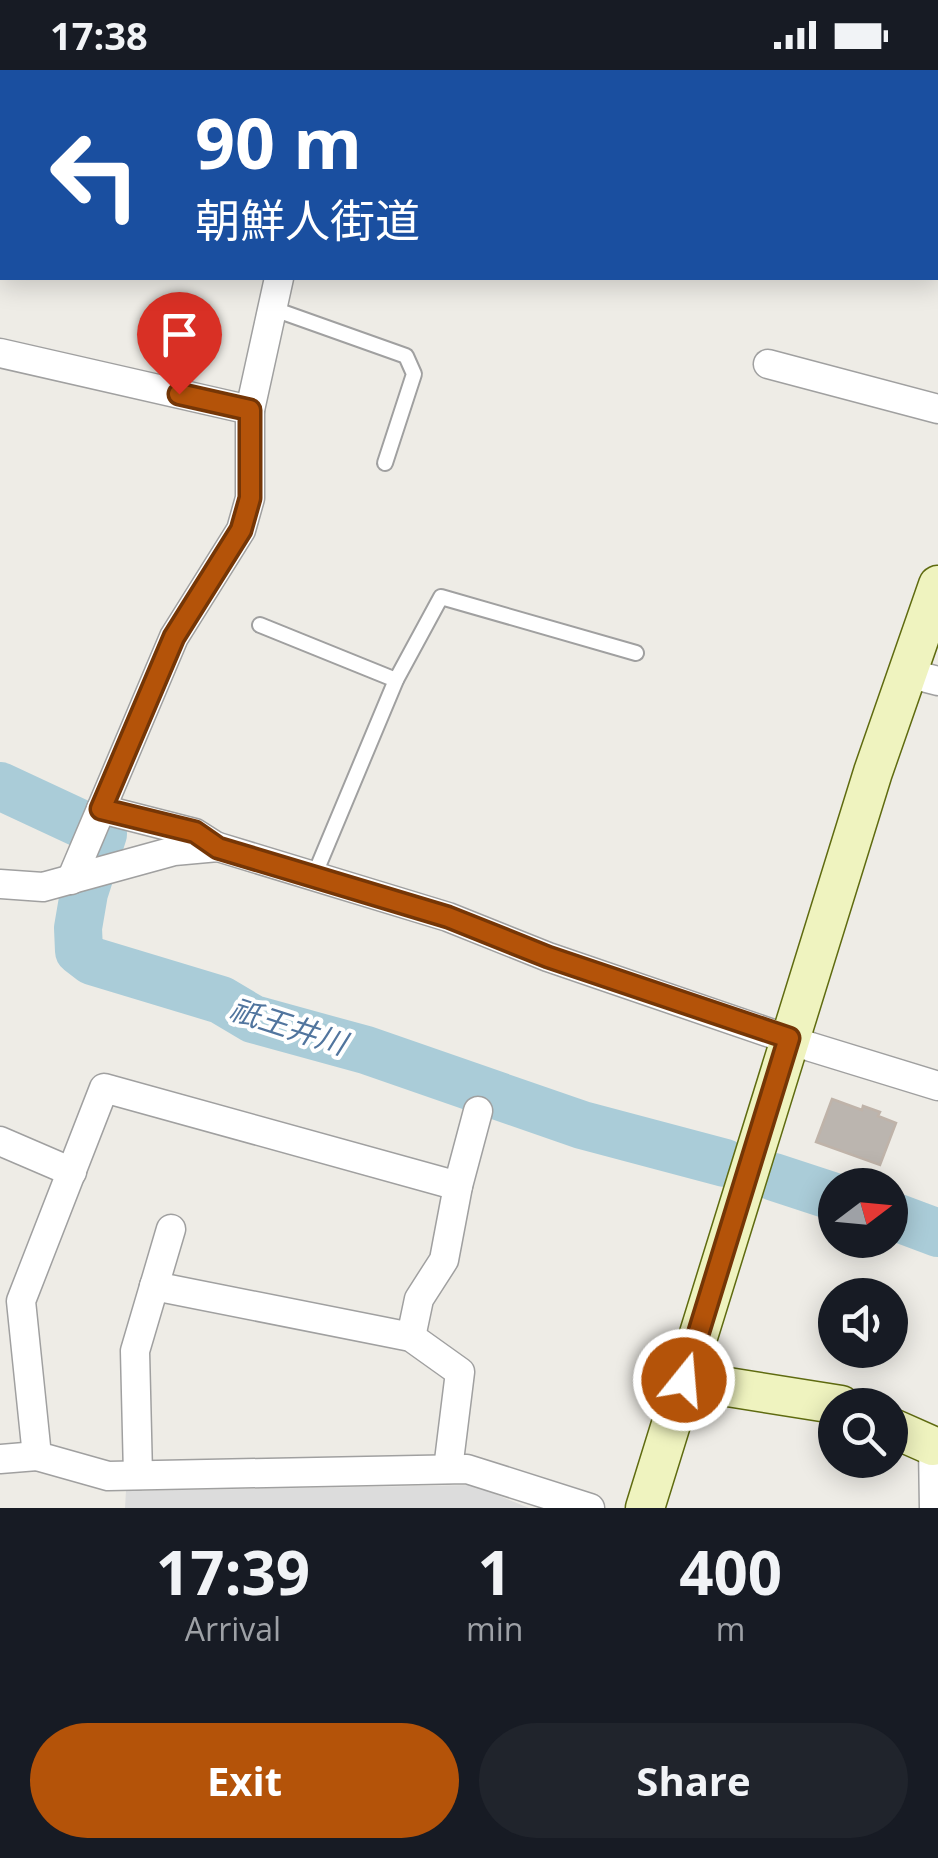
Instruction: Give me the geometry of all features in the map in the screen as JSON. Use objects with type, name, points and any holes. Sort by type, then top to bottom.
[{"type":"street","points":[[85,877],[95,820],[174,637],[241,530],[250,498],[250,410],[278,280]]},
{"type":"street","points":[[0,353],[250,410]]},
{"type":"street","points":[[768,364],[938,409]]},
{"type":"street","points":[[645,1508],[873,772],[923,677],[938,585]]},
{"type":"street","points":[[95,820],[195,832],[218,848],[448,917],[548,957],[938,1086]]},
{"type":"street","points":[[0,884],[43,888],[174,851],[218,848]]},
{"type":"street","points":[[36,1456],[21,1301],[104,1088],[458,1186]]},
{"type":"street","points":[[411,1338],[419,1300],[444,1260],[478,1111]]},
{"type":"street","points":[[0,1141],[72,1172]]},
{"type":"street","points":[[138,1476],[135,1350],[171,1229]]},
{"type":"street","points":[[154,1286],[411,1338],[460,1372],[448,1469]]},
{"type":"street","points":[[684,1380],[818,1401]]},
{"type":"street","points":[[908,1435],[936,1447],[934,1508]]},
{"type":"street","points":[[0,1459],[36,1456],[108,1476],[467,1468],[590,1508]]},
{"type":"lane","points":[[271,308],[406,356],[414,374],[385,463]]},
{"type":"lane","points":[[314,876],[396,680],[441,597],[636,653]]},
{"type":"lane","points":[[260,625],[396,680]]},
{"type":"shaded area","points":[[473,1485],[529,1508],[125,1508],[126,1491]]},
{"type":"building","points":[[832,1099],[880,1112],[878,1116],[896,1123],[880,1165],[816,1142]]},
{"type":"waterway","name":"祇王井川","points":[[0,786],[103,834],[84,893],[78,928],[79,951],[92,961],[221,1000],[253,1019],[366,1050],[582,1125],[725,1163]]},
{"type":"waterway","name":"祇王井川","points":[[774,1177],[818,1191]]},
{"type":"waterway","name":"祇王井川","points":[[908,1222],[938,1233]]},
{"type":"route","points":[[179,394],[250,410],[250,498],[241,530],[174,637],[101,809],[195,832],[218,848],[448,917],[548,957],[789,1038],[684,1380]]}]
